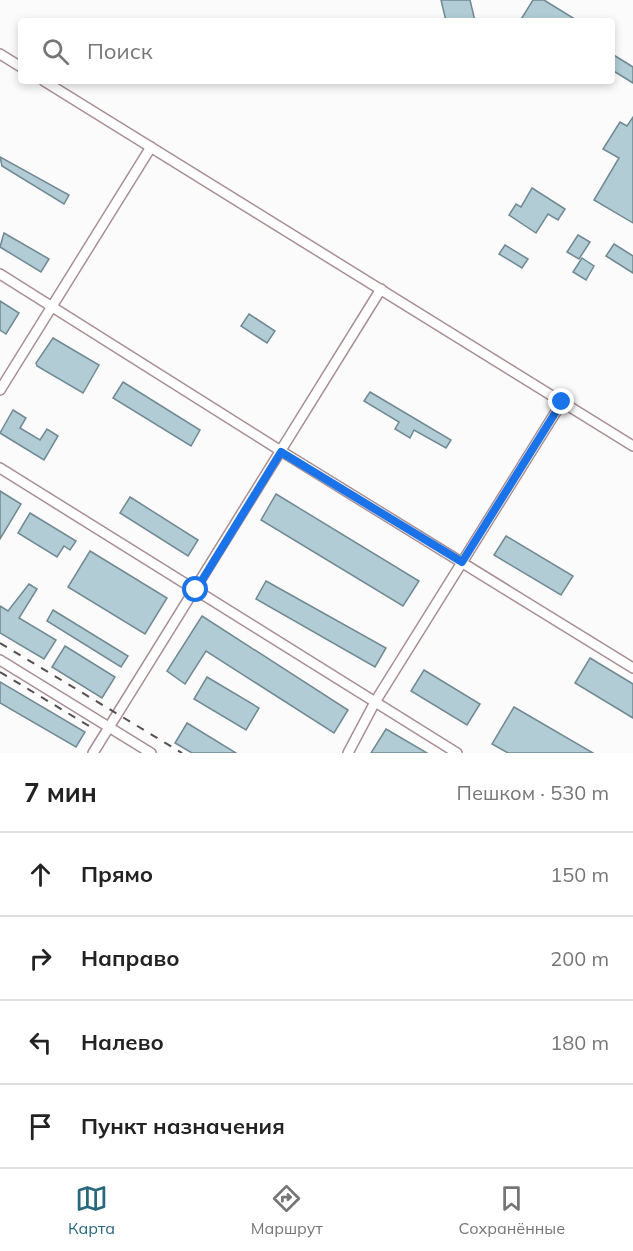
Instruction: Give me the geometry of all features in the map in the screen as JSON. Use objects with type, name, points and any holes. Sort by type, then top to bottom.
[{"type":"lane","points":[[0,54],[18,65]]},
{"type":"lane","points":[[49,84],[633,446]]},
{"type":"lane","points":[[0,390],[151,147]]},
{"type":"lane","points":[[0,274],[281,452],[633,668]]},
{"type":"lane","points":[[93,753],[111,728],[381,289]]},
{"type":"lane","points":[[348,753],[375,702],[562,402]]},
{"type":"lane","points":[[0,468],[458,753]]},
{"type":"lane","points":[[0,660],[151,753]]},
{"type":"building","points":[[441,0],[470,0],[474,18],[445,18]]},
{"type":"building","points":[[533,0],[544,0],[573,18],[522,18]]},
{"type":"building","points":[[615,56],[633,67],[633,83],[615,72]]},
{"type":"building","points":[[633,117],[633,223],[594,200],[619,158],[603,149],[620,122],[627,126]]},
{"type":"building","points":[[0,157],[69,195],[64,204],[2,166]]},
{"type":"building","points":[[532,188],[565,209],[558,220],[548,214],[536,233],[509,215],[516,204],[521,207]]},
{"type":"building","points":[[4,233],[49,259],[41,272],[0,247]]},
{"type":"building","points":[[578,235],[590,242],[579,259],[567,252]]},
{"type":"building","points":[[614,244],[633,256],[633,273],[606,256]]},
{"type":"building","points":[[505,245],[528,259],[522,268],[499,254]]},
{"type":"building","points":[[582,258],[594,266],[586,280],[573,272]]},
{"type":"building","points":[[0,301],[19,313],[6,334],[0,330]]},
{"type":"building","points":[[249,314],[275,331],[267,343],[241,326]]},
{"type":"building","points":[[53,338],[99,365],[83,393],[37,366],[36,363]]},
{"type":"building","points":[[123,382],[200,430],[191,446],[113,398]]},
{"type":"building","points":[[370,392],[451,440],[446,448],[414,430],[410,438],[395,429],[399,422],[364,401]]},
{"type":"building","points":[[13,410],[26,418],[20,428],[40,440],[47,429],[58,436],[44,460],[0,433]]},
{"type":"building","points":[[0,491],[21,504],[0,539]]},
{"type":"building","points":[[276,494],[419,581],[403,606],[261,520]]},
{"type":"building","points":[[130,497],[198,540],[188,556],[120,513]]},
{"type":"building","points":[[30,513],[76,541],[70,550],[64,546],[57,557],[18,533]]},
{"type":"building","points":[[506,536],[573,576],[561,595],[494,555]]},
{"type":"building","points":[[90,551],[167,598],[145,634],[68,587]]},
{"type":"building","points":[[266,581],[386,648],[375,667],[256,599]]},
{"type":"building","points":[[29,584],[37,589],[19,618],[56,640],[44,659],[0,633],[0,606],[8,611]]},
{"type":"building","points":[[53,610],[128,656],[121,667],[47,621]]},
{"type":"building","points":[[202,616],[348,710],[334,733],[206,651],[185,684],[167,671]]},
{"type":"building","points":[[65,646],[115,677],[102,698],[52,667]]},
{"type":"building","points":[[590,658],[633,684],[633,718],[575,683]]},
{"type":"building","points":[[424,670],[480,704],[467,725],[411,691]]},
{"type":"building","points":[[207,677],[259,708],[246,730],[194,699]]},
{"type":"building","points":[[0,682],[85,732],[76,747],[0,703]]},
{"type":"building","points":[[514,707],[593,753],[508,753],[492,744]]},
{"type":"building","points":[[187,723],[236,753],[192,753],[175,743]]},
{"type":"building","points":[[386,729],[427,753],[371,753]]},
{"type":"railway","points":[[0,643],[182,753]]},
{"type":"railway","points":[[0,672],[94,729]]},
{"type":"route","points":[[196,590],[281,452],[462,562],[562,402]]}]
